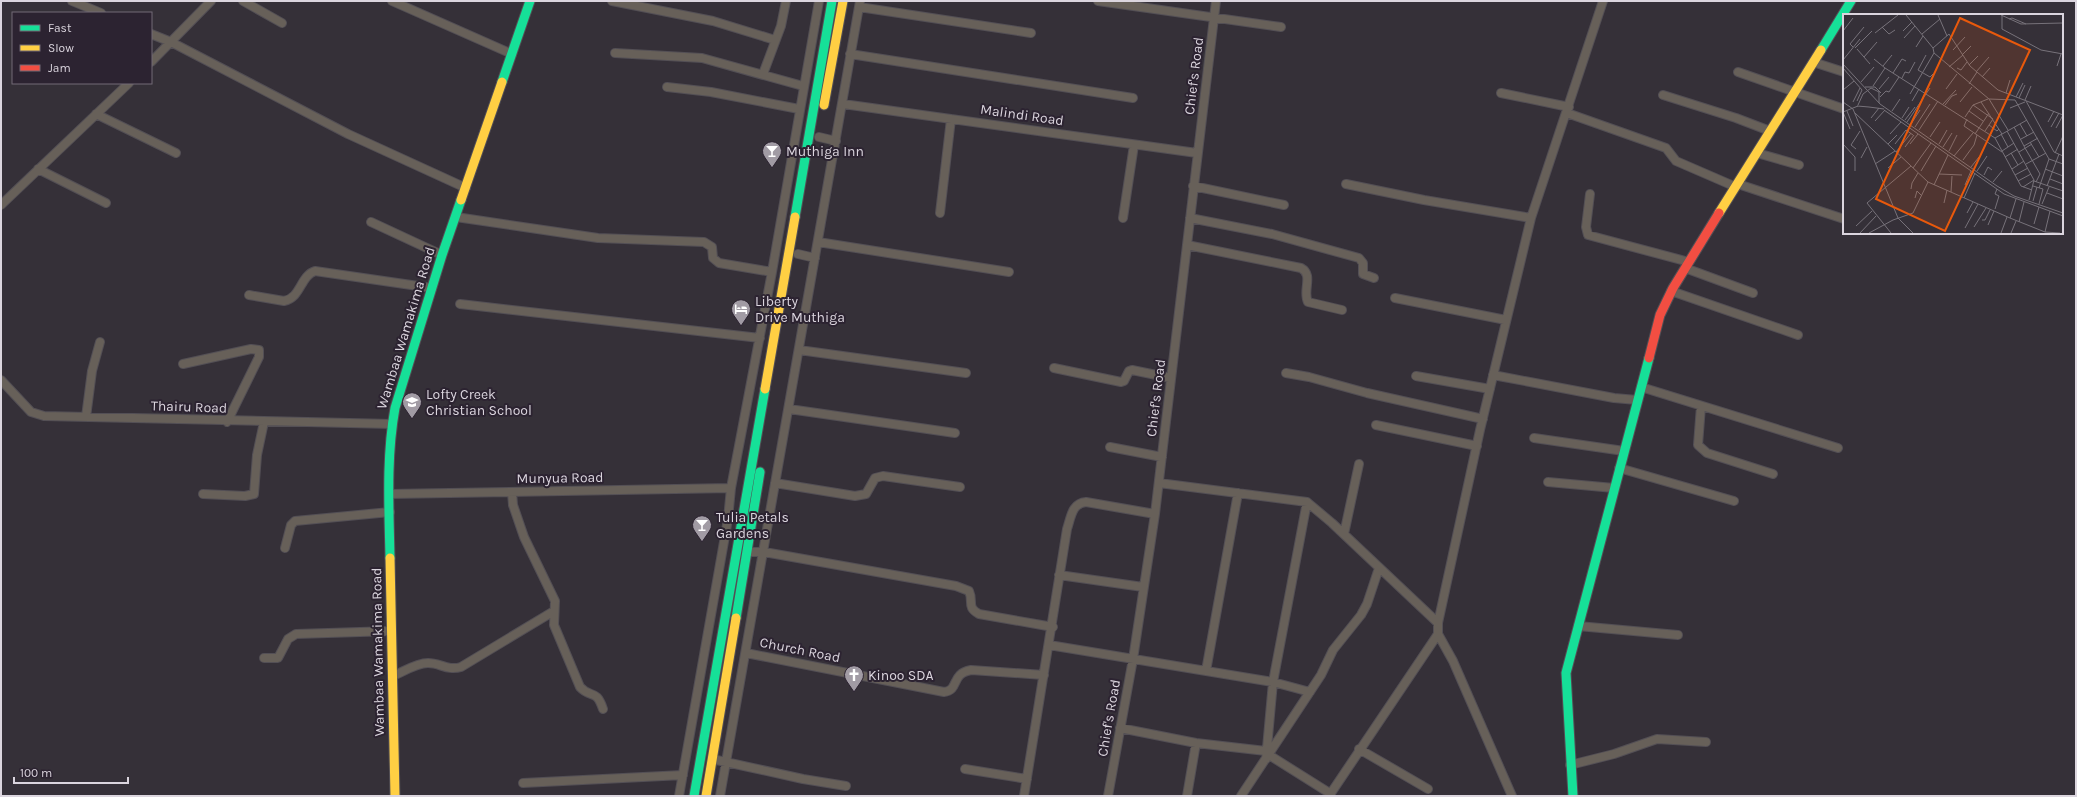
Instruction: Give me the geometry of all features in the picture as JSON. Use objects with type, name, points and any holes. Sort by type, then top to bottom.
[{"type":"main road","name":"Wambaa Wamakima Road","points":[[395,796],[389,494],[392,424],[395,408],[442,255],[530,1]]},
{"type":"main road","points":[[694,796],[832,1]]},
{"type":"main road","points":[[823,114],[843,1]]},
{"type":"main road","points":[[1573,796],[1570,765],[1566,673],[1660,315],[1671,291],[1851,1]]},
{"type":"main road","points":[[706,796],[811,181]]},
{"type":"street","points":[[72,1],[99,12]]},
{"type":"street","points":[[152,61],[211,1]]},
{"type":"street","points":[[243,1],[282,23]]},
{"type":"street","points":[[392,1],[512,54]]},
{"type":"street","points":[[612,1],[713,21],[776,40]]},
{"type":"street","points":[[763,74],[776,40],[786,1]]},
{"type":"street","points":[[679,796],[728,519],[731,488],[772,272],[799,109],[819,1]]},
{"type":"street","points":[[1098,1],[1281,27]]},
{"type":"street","name":"Chief's Road","points":[[1108,796],[1133,659],[1142,587],[1155,514],[1180,314],[1186,245],[1216,1]]},
{"type":"street","points":[[1512,796],[1453,661],[1438,634],[1438,623],[1493,375],[1531,218],[1603,1]]},
{"type":"street","points":[[720,796],[843,104],[859,4],[1031,33]]},
{"type":"street","points":[[152,34],[171,42],[323,122],[466,188]]},
{"type":"street","points":[[615,53],[702,58],[803,86]]},
{"type":"street","points":[[850,54],[1133,98]]},
{"type":"street","points":[[1813,62],[1843,72]]},
{"type":"street","points":[[1738,72],[1794,93],[1843,109]]},
{"type":"street","points":[[1,205],[128,84]]},
{"type":"street","points":[[667,87],[711,92],[799,109]]},
{"type":"street","points":[[1501,93],[1568,110],[1666,148],[1676,161],[1737,186],[1843,219]]},
{"type":"street","points":[[1663,95],[1736,118],[1770,131]]},
{"type":"street","name":"Malindi Road","points":[[843,104],[1197,153]]},
{"type":"street","points":[[96,114],[176,153]]},
{"type":"street","points":[[940,213],[951,119]]},
{"type":"street","points":[[795,136],[809,137]]},
{"type":"street","points":[[819,137],[836,141]]},
{"type":"street","points":[[1124,218],[1134,145]]},
{"type":"street","points":[[1757,153],[1798,165]]},
{"type":"street","points":[[38,169],[106,203]]},
{"type":"street","points":[[1346,184],[1424,200],[1531,218]]},
{"type":"street","points":[[1193,186],[1284,205]]},
{"type":"street","points":[[1590,194],[1586,227],[1588,235],[1687,265],[1753,293]]},
{"type":"street","points":[[456,217],[598,238],[704,242],[712,247],[714,258],[719,263],[772,272]]},
{"type":"street","points":[[1190,218],[1272,234],[1359,258],[1363,263],[1363,274],[1374,278]]},
{"type":"street","points":[[371,222],[442,255]]},
{"type":"street","points":[[818,242],[1009,272]]},
{"type":"street","points":[[1186,245],[1301,268],[1307,273],[1308,277],[1305,293],[1308,302],[1342,310]]},
{"type":"street","points":[[798,254],[815,258]]},
{"type":"street","points":[[249,295],[284,301],[290,300],[298,291],[307,276],[315,271],[432,288]]},
{"type":"street","points":[[1671,291],[1798,335]]},
{"type":"street","points":[[1395,298],[1506,322]]},
{"type":"street","points":[[460,304],[760,338]]},
{"type":"street","points":[[1420,308],[1506,322]]},
{"type":"street","points":[[86,417],[92,371],[100,342]]},
{"type":"street","points":[[183,364],[251,349],[258,350],[260,357],[227,422]]},
{"type":"street","points":[[799,350],[966,373]]},
{"type":"street","points":[[1054,368],[1121,382],[1124,381],[1129,371],[1132,370],[1171,378]]},
{"type":"street","points":[[1286,372],[1367,393],[1483,419]]},
{"type":"street","points":[[1493,375],[1614,398],[1637,400]]},
{"type":"street","points":[[1416,376],[1490,389]]},
{"type":"street","name":"Thairu Road","points":[[1,380],[23,405],[38,415],[227,422],[392,424]]},
{"type":"street","points":[[1641,387],[1838,448]]},
{"type":"street","points":[[748,400],[762,404]]},
{"type":"street","points":[[1701,406],[1697,440],[1701,449],[1707,453],[1773,474]]},
{"type":"street","points":[[789,409],[955,432]]},
{"type":"street","points":[[203,494],[245,496],[254,494],[256,491],[257,455],[264,422]]},
{"type":"street","points":[[1376,425],[1477,446]]},
{"type":"street","points":[[1534,438],[1624,450]]},
{"type":"street","points":[[1110,446],[1162,457]]},
{"type":"street","points":[[1344,534],[1359,464]]},
{"type":"street","points":[[1619,468],[1734,501]]},
{"type":"street","points":[[775,483],[855,496],[866,494],[876,478],[883,476],[960,487]]},
{"type":"street","points":[[1548,482],[1614,488]]},
{"type":"street","points":[[1159,483],[1307,502],[1344,534],[1438,623]]},
{"type":"street","name":"Munyua Road","points":[[389,494],[731,488]]},
{"type":"street","points":[[512,492],[513,505],[524,537],[555,601],[554,625],[577,680],[583,691],[595,695],[599,699],[603,709]]},
{"type":"street","points":[[1206,671],[1238,493]]},
{"type":"street","points":[[1024,796],[1053,627],[1059,575],[1067,529],[1075,506],[1079,503],[1086,502],[1155,514]]},
{"type":"street","points":[[1267,755],[1273,682],[1307,502]]},
{"type":"street","points":[[285,548],[291,525],[295,521],[390,512]]},
{"type":"street","points":[[728,519],[742,521]]},
{"type":"street","points":[[747,552],[764,552],[956,586],[969,591],[973,611],[979,614],[1053,627]]},
{"type":"street","points":[[720,562],[734,564]]},
{"type":"street","points":[[1241,796],[1321,675],[1333,650],[1361,614],[1367,604],[1379,568]]},
{"type":"street","points":[[1059,575],[1142,587]]},
{"type":"street","points":[[392,676],[427,663],[449,669],[461,667],[554,611]]},
{"type":"street","points":[[1578,626],[1678,635]]},
{"type":"street","points":[[264,658],[278,658],[288,639],[296,634],[392,631]]},
{"type":"street","points":[[1120,728],[1267,755],[1330,795],[1359,749],[1438,634]]},
{"type":"street","points":[[1049,646],[1273,682],[1310,692]]},
{"type":"street","name":"Church Road","points":[[746,653],[944,692],[950,691],[953,688],[958,676],[963,671],[971,670],[1044,675]]},
{"type":"street","points":[[1570,765],[1620,752],[1657,739],[1706,742]]},
{"type":"street","points":[[1187,796],[1196,743]]},
{"type":"street","points":[[1359,749],[1428,788]]},
{"type":"street","points":[[712,759],[803,779],[846,786]]},
{"type":"street","points":[[965,769],[1027,779]]},
{"type":"street","points":[[523,783],[683,775]]},
{"type":"traffic: fast","points":[[502,82],[530,1]]},
{"type":"traffic: fast","points":[[795,217],[832,1]]},
{"type":"traffic: fast","points":[[1843,14],[1851,1]]},
{"type":"traffic: fast","points":[[1821,50],[1843,14]]},
{"type":"traffic: fast","points":[[390,558],[389,464],[395,408],[442,255],[461,200]]},
{"type":"traffic: fast","points":[[1573,796],[1566,673],[1649,358]]},
{"type":"traffic: fast","points":[[694,796],[765,389]]},
{"type":"traffic: fast","points":[[736,618],[760,472]]},
{"type":"traffic: slow","points":[[824,105],[843,1]]},
{"type":"traffic: slow","points":[[1719,213],[1821,50]]},
{"type":"traffic: slow","points":[[461,200],[502,82]]},
{"type":"traffic: slow","points":[[765,389],[795,217]]},
{"type":"traffic: slow","points":[[390,558],[395,796]]},
{"type":"traffic: slow","points":[[706,796],[736,618]]},
{"type":"traffic: jam","points":[[1649,358],[1660,315],[1673,288],[1719,213]]},
{"type":"place","name":"Muthiga Inn","points":[[772,168]]},
{"type":"place","name":"Liberty Drive Muthiga","points":[[741,326]]},
{"type":"place","name":"Lofty Creek Christian School","points":[[412,419]]},
{"type":"place","name":"Tulia Petals Gardens","points":[[702,542]]},
{"type":"place","name":"Kinoo SDA","points":[[854,692]]}]
